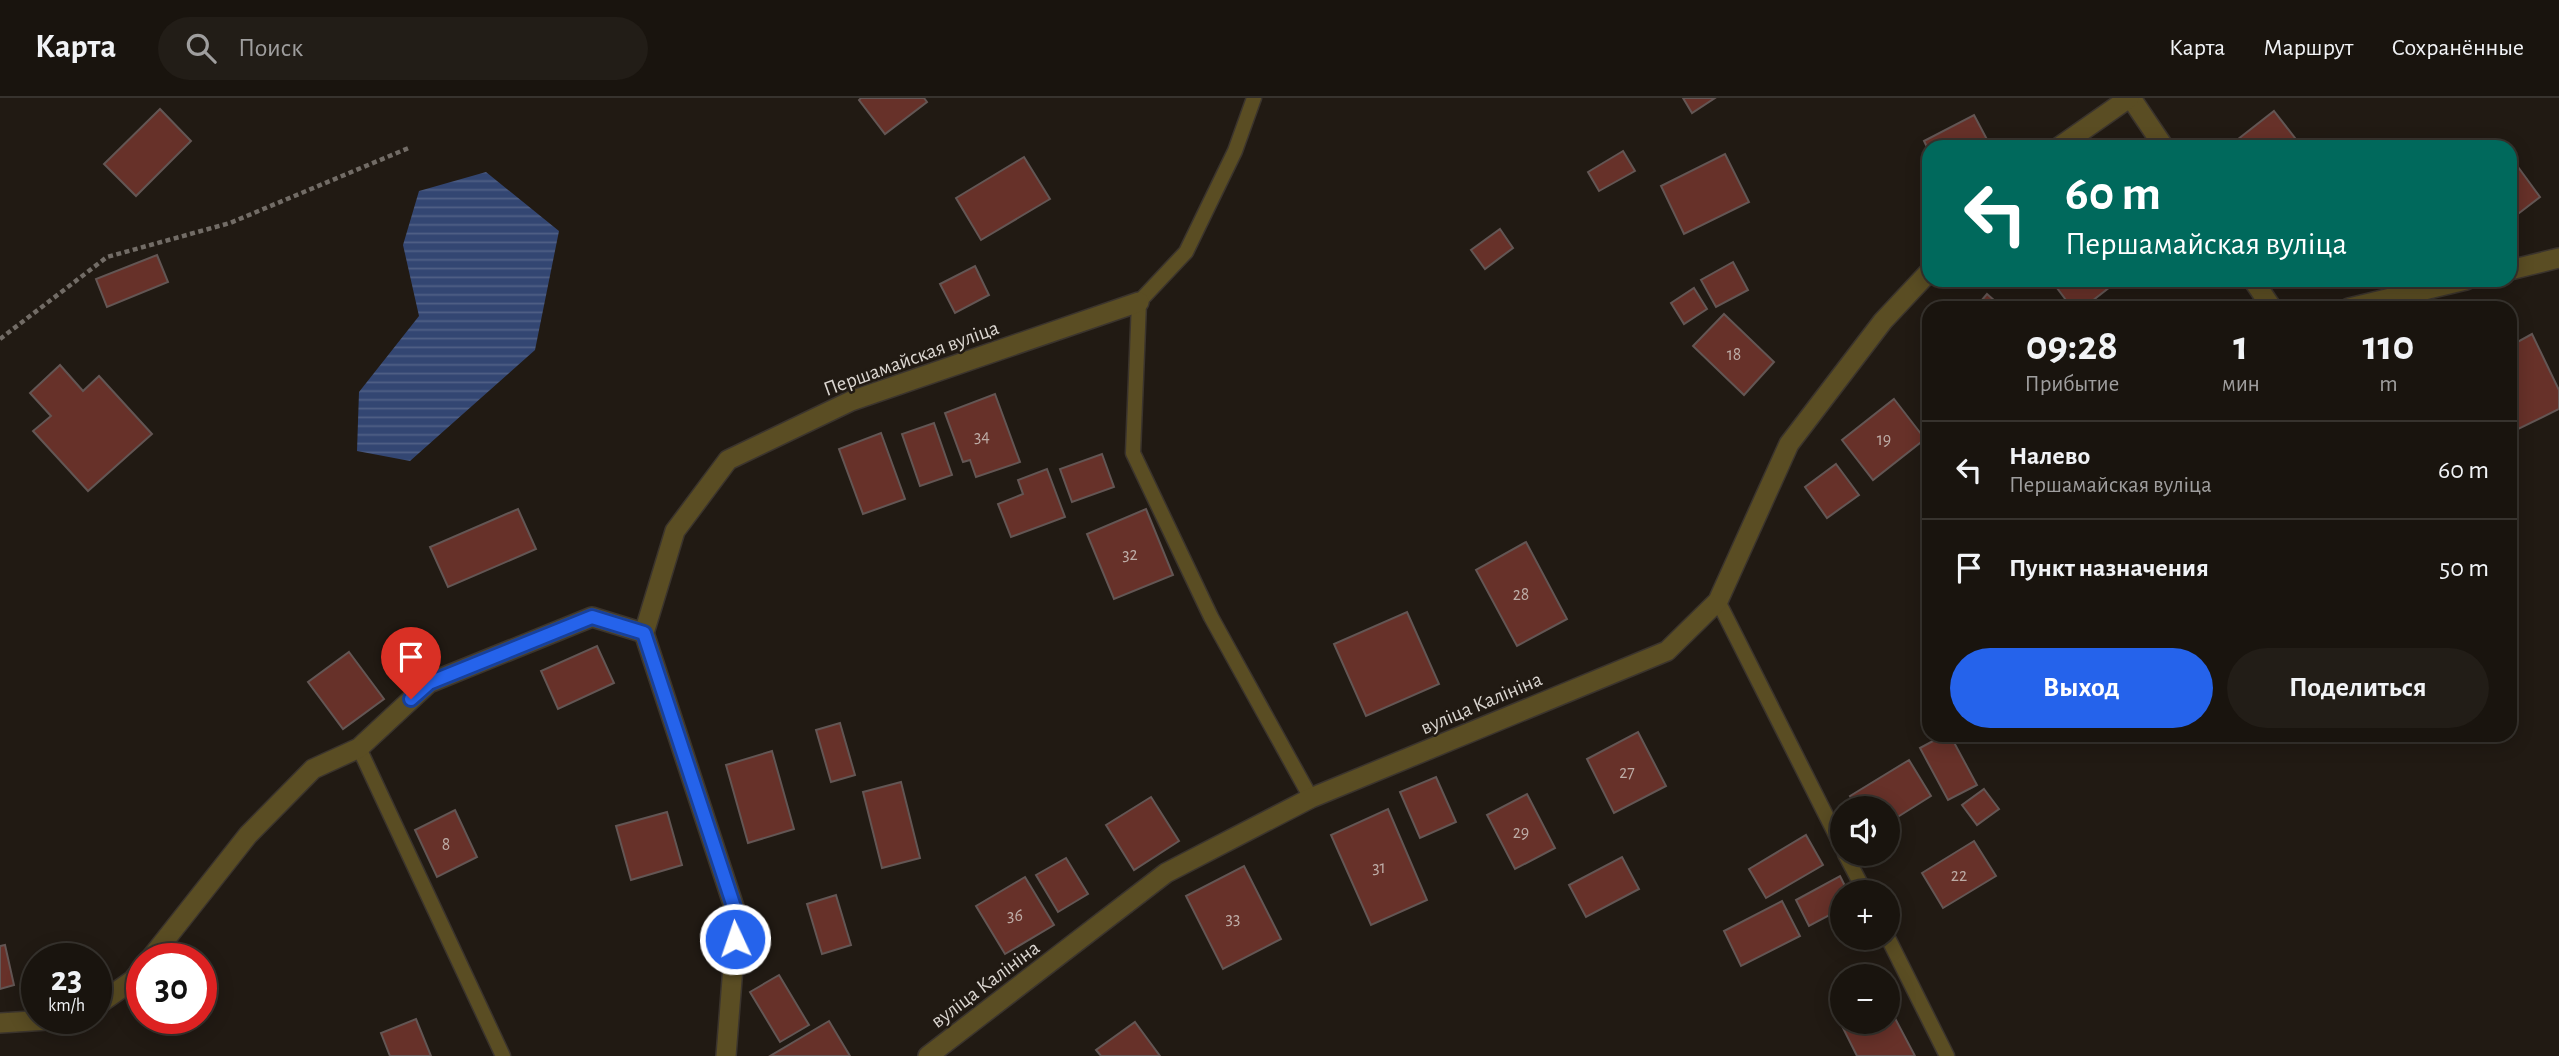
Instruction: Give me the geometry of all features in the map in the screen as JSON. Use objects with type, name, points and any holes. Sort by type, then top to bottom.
[{"type":"street","points":[[2070,140],[2130,98],[2159,140]]},
{"type":"street","points":[[2517,268],[2559,258]]},
{"type":"street","name":"вуліца Калініна","points":[[928,1056],[1166,873],[1311,798],[1667,651],[1718,601],[1789,444],[1883,321],[1922,279]]},
{"type":"street","points":[[2378,301],[2437,287]]},
{"type":"street","name":"Першамайская вуліца","points":[[644,633],[676,531],[729,460],[851,401],[1139,302]]},
{"type":"street","points":[[163,943],[248,835],[313,769],[359,748],[429,683],[592,617],[644,633],[737,916],[726,1056]]},
{"type":"street","points":[[0,1023],[21,1022]]},
{"type":"lane","points":[[1254,98],[1235,151],[1186,252],[1139,302],[1133,453],[1211,617],[1311,798]]},
{"type":"lane","points":[[1718,601],[1830,823]]},
{"type":"lane","points":[[359,748],[503,1056]]},
{"type":"lane","points":[[1894,950],[1947,1056]]},
{"type":"path","points":[[0,339],[107,257],[230,223],[411,147]]},
{"type":"water","points":[[486,172],[559,231],[535,350],[410,461],[357,451],[359,392],[419,316],[403,245],[419,191]]},
{"type":"building","points":[[924,98],[927,102],[885,134],[859,100]]},
{"type":"building","points":[[1683,98],[1715,98],[1692,113]]},
{"type":"building","points":[[160,109],[191,141],[136,196],[104,164]]},
{"type":"building","points":[[2274,111],[2297,140],[2237,140]]},
{"type":"building","points":[[1974,115],[1987,140],[1926,140]]},
{"type":"building","points":[[1623,151],[1635,171],[1599,191],[1588,172]]},
{"type":"building","points":[[1725,154],[1749,202],[1684,234],[1661,186]]},
{"type":"building","points":[[1024,157],[1050,199],[981,240],[956,198]]},
{"type":"building","points":[[2517,166],[2540,197],[2517,215]]},
{"type":"building","points":[[1500,229],[1513,248],[1485,269],[1471,250]]},
{"type":"building","points":[[157,255],[168,282],[107,307],[96,279]]},
{"type":"building","points":[[1733,262],[1748,290],[1716,307],[1701,280]]},
{"type":"building","points":[[975,266],[989,295],[955,313],[940,284]]},
{"type":"building","points":[[2056,287],[2110,287],[2092,301],[2067,301]]},
{"type":"building","points":[[1694,288],[1707,309],[1684,324],[1671,303]]},
{"type":"building","points":[[1987,294],[1995,301],[1981,301]]},
{"type":"building","points":[[1724,314],[1774,362],[1744,395],[1693,346]]},
{"type":"building","points":[[2532,334],[2559,390],[2559,409],[2517,430],[2517,342]]},
{"type":"building","points":[[60,365],[83,391],[99,376],[152,434],[88,491],[33,431],[51,416],[30,393]]},
{"type":"building","points":[[995,394],[1020,462],[976,477],[970,460],[963,462],[945,413]]},
{"type":"building","points":[[1894,399],[1922,435],[1922,441],[1873,480],[1842,440]]},
{"type":"building","points":[[934,423],[952,475],[920,486],[902,434]]},
{"type":"building","points":[[881,433],[905,499],[863,514],[839,449]]},
{"type":"building","points":[[1102,454],[1114,487],[1072,502],[1060,469]]},
{"type":"building","points":[[1836,464],[1859,495],[1827,518],[1805,487]]},
{"type":"building","points":[[1047,469],[1065,517],[1011,537],[998,504],[1023,494],[1018,480]]},
{"type":"building","points":[[518,509],[536,549],[448,587],[430,547]]},
{"type":"building","points":[[1146,509],[1173,575],[1114,599],[1087,534]]},
{"type":"building","points":[[1526,542],[1567,619],[1517,646],[1476,570]]},
{"type":"building","points":[[1407,612],[1439,684],[1366,716],[1334,644]]},
{"type":"building","points":[[597,646],[614,683],[558,709],[541,671]]},
{"type":"building","points":[[349,652],[384,699],[343,729],[308,682]]},
{"type":"building","points":[[840,723],[855,775],[831,782],[816,730]]},
{"type":"building","points":[[1638,732],[1666,786],[1614,813],[1587,759]]},
{"type":"building","points":[[1931,742],[1954,742],[1977,785],[1948,800],[1920,748]]},
{"type":"building","points":[[772,751],[794,829],[748,843],[726,765]]},
{"type":"building","points":[[1909,760],[1931,796],[1900,815],[1900,796],[1850,796]]},
{"type":"building","points":[[1436,777],[1456,822],[1420,838],[1400,792]]},
{"type":"building","points":[[901,782],[920,858],[882,868],[863,792]]},
{"type":"building","points":[[1984,789],[1999,809],[1977,825],[1962,805]]},
{"type":"building","points":[[1527,794],[1555,848],[1515,869],[1487,815]]},
{"type":"building","points":[[1151,797],[1179,841],[1134,870],[1106,825]]},
{"type":"building","points":[[1388,809],[1427,900],[1371,925],[1331,835]]},
{"type":"building","points":[[455,810],[477,857],[437,877],[415,830]]},
{"type":"building","points":[[667,812],[682,865],[631,880],[616,826]]},
{"type":"building","points":[[1806,835],[1823,865],[1766,898],[1749,869]]},
{"type":"building","points":[[1974,841],[1996,876],[1943,908],[1922,873]]},
{"type":"building","points":[[1622,857],[1639,889],[1586,917],[1569,885]]},
{"type":"building","points":[[1066,858],[1088,894],[1058,912],[1036,875]]},
{"type":"building","points":[[1244,866],[1281,939],[1223,969],[1186,896]]},
{"type":"building","points":[[1025,877],[1054,925],[1005,954],[976,906]]},
{"type":"building","points":[[1830,881],[1830,915],[1809,926],[1796,900]]},
{"type":"building","points":[[836,895],[851,945],[822,954],[807,904]]},
{"type":"building","points":[[1782,901],[1800,936],[1741,966],[1724,931]]},
{"type":"building","points":[[5,945],[14,985],[0,989],[0,946]]},
{"type":"building","points":[[779,975],[809,1025],[780,1042],[750,992]]},
{"type":"building","points":[[416,1019],[431,1056],[390,1056],[381,1033]]},
{"type":"building","points":[[829,1021],[850,1056],[770,1056]]},
{"type":"building","points":[[1135,1022],[1160,1056],[1101,1056],[1096,1050]]},
{"type":"building","points":[[1900,1028],[1915,1056],[1857,1056],[1846,1034],[1900,1034]]},
{"type":"route","points":[[411,699],[429,683],[592,617],[644,633],[737,916],[735,939]]}]
